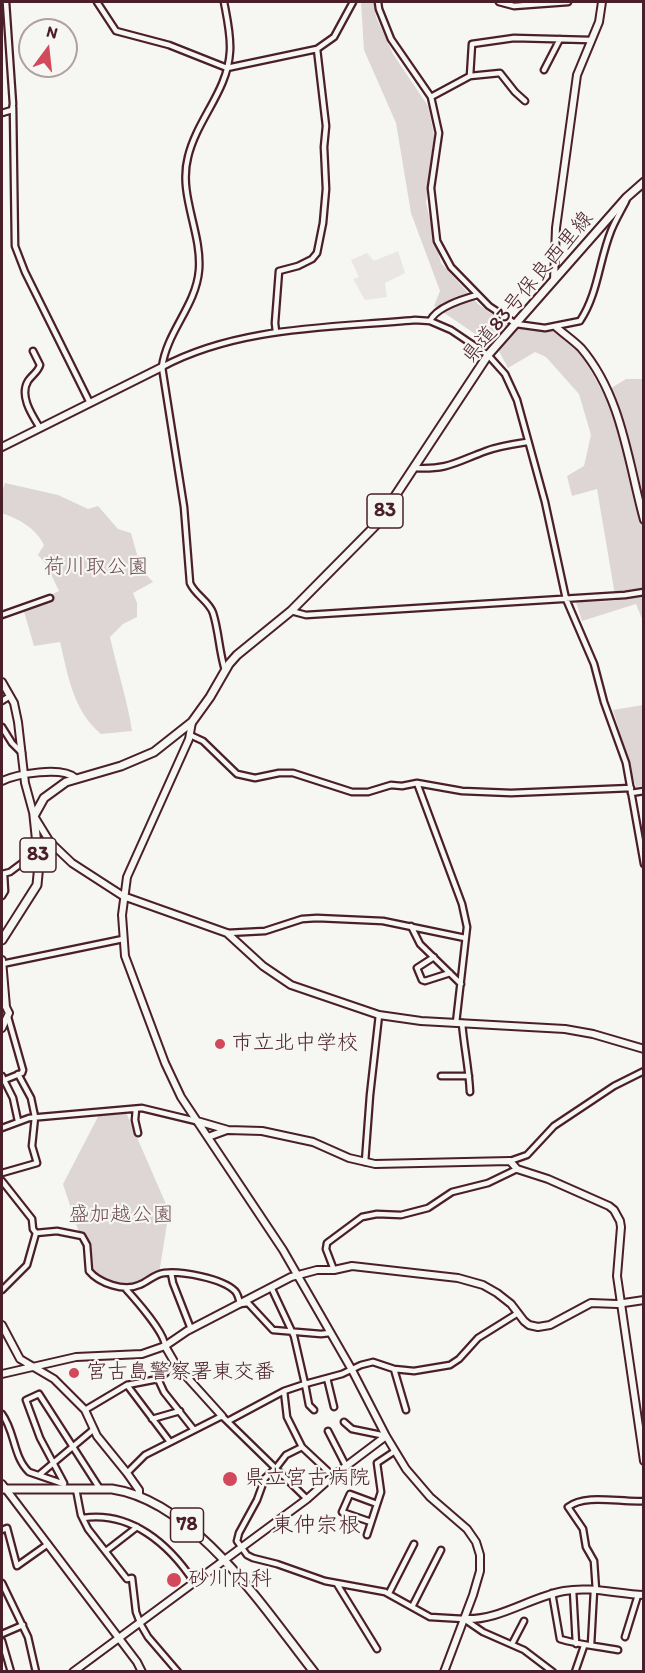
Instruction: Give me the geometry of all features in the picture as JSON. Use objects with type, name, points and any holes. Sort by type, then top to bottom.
[{"type":"main road","name":"県道83号保良西里線","points":[[34,816],[51,792],[75,778],[143,758],[163,746],[192,722],[225,670],[247,646],[291,611],[376,525],[488,355],[644,182]]},
{"type":"main road","name":"83","points":[[2,940],[37,885],[39,864],[34,816]]},
{"type":"main road","name":"78","points":[[3,1487],[65,1486],[76,1489],[125,1491],[154,1503],[192,1529],[225,1560],[314,1671]]},
{"type":"street","points":[[6,2],[13,107],[15,246],[25,272],[90,403]]},
{"type":"street","points":[[97,2],[116,31],[169,45],[227,68],[317,50],[334,37],[353,2]]},
{"type":"street","points":[[224,2],[230,45],[227,68],[223,82],[187,157],[186,190],[199,271],[195,294],[169,341],[162,367],[184,507],[190,583],[212,610],[225,670]]},
{"type":"street","points":[[378,2],[391,39],[431,97],[439,133],[431,188],[437,241],[451,267],[489,306],[516,324],[539,328],[577,323],[582,319],[596,286],[611,231],[631,194]]},
{"type":"street","points":[[500,2],[514,6],[568,2]]},
{"type":"street","points":[[554,280],[556,228],[577,75],[599,22],[602,2]]},
{"type":"street","points":[[470,76],[472,44],[514,38],[590,40]]},
{"type":"street","points":[[544,70],[560,39]]},
{"type":"street","points":[[276,332],[279,271],[305,263],[317,253],[323,223],[326,189],[324,147],[326,126],[317,50]]},
{"type":"street","points":[[431,97],[470,76],[500,73],[515,92],[525,100]]},
{"type":"street","points":[[2,113],[13,107]]},
{"type":"street","points":[[430,321],[436,312],[459,300],[477,295]]},
{"type":"street","points":[[2,447],[177,359],[212,347],[276,332],[414,320],[430,321],[451,330],[488,355],[505,374],[523,419],[527,442],[545,502],[566,599],[594,664],[607,710],[621,747],[644,864]]},
{"type":"street","points":[[556,327],[589,359],[601,377],[613,403],[644,520]]},
{"type":"street","points":[[33,351],[40,365],[28,381],[24,393],[40,428]]},
{"type":"street","points":[[414,468],[448,467],[488,450],[527,442]]},
{"type":"street","points":[[291,611],[306,615],[644,592]]},
{"type":"street","points":[[2,615],[50,598]]},
{"type":"street","points":[[2,682],[10,696],[18,722],[28,800],[34,816],[50,842],[72,863],[123,896],[227,933],[268,970],[291,985],[379,1015],[421,1021],[582,1031],[644,1049]]},
{"type":"street","points":[[2,701],[10,696]]},
{"type":"street","points":[[192,722],[190,735],[133,861],[123,896],[123,939],[128,964],[177,1090],[297,1274],[352,1370],[386,1436],[418,1485],[467,1529],[476,1542],[480,1555],[480,1571],[444,1671]]},
{"type":"street","points":[[2,727],[12,743],[22,753]]},
{"type":"street","points":[[190,735],[203,741],[237,774],[255,778],[279,773],[293,773],[345,791],[363,793],[391,785],[402,786],[417,783],[462,791],[511,793],[644,791]]},
{"type":"street","points":[[2,781],[24,774],[61,772],[75,778]]},
{"type":"street","points":[[417,783],[462,904],[467,927],[459,1023],[470,1092]]},
{"type":"street","points":[[2,896],[5,891],[3,874],[13,871],[38,851]]},
{"type":"street","points":[[227,933],[265,930],[302,919],[317,918],[383,921],[465,938]]},
{"type":"street","points":[[411,926],[418,941],[461,984]]},
{"type":"street","points":[[18,1121],[13,1098],[2,1079],[22,1073],[23,1070],[6,1007],[2,963],[123,939]]},
{"type":"street","points":[[434,957],[417,968],[422,980],[434,980],[450,973]]},
{"type":"street","points":[[365,1162],[379,1015]]},
{"type":"street","points":[[2,1028],[8,1017]]},
{"type":"street","points":[[2,1128],[18,1121],[35,1118],[136,1108],[153,1109],[228,1130],[262,1131],[313,1142],[349,1158],[375,1164],[510,1161],[527,1155],[554,1126],[614,1086],[644,1071]]},
{"type":"street","points":[[2,1173],[37,1163],[32,1146],[35,1118],[32,1098],[18,1074]]},
{"type":"street","points":[[441,1076],[469,1076]]},
{"type":"street","points":[[136,1108],[135,1120],[138,1133]]},
{"type":"street","points":[[208,1137],[228,1130]]},
{"type":"street","points":[[510,1161],[517,1169],[548,1179],[614,1210],[620,1221],[617,1267],[644,1461]]},
{"type":"street","points":[[334,1270],[326,1249],[327,1243],[362,1217],[377,1214],[400,1215],[428,1208],[452,1192],[488,1183],[517,1169]]},
{"type":"street","points":[[2,1181],[32,1219],[36,1233],[27,1265],[2,1290]]},
{"type":"street","points":[[36,1233],[57,1232],[82,1236],[87,1245],[88,1267],[99,1280],[125,1288],[140,1285],[159,1274],[189,1274],[235,1291],[240,1304]]},
{"type":"street","points":[[2,1374],[76,1357],[142,1354],[165,1346],[191,1329],[297,1274],[317,1270],[334,1270],[352,1266],[458,1278],[497,1293],[511,1304],[529,1325],[543,1327],[569,1317],[591,1304],[644,1300]]},
{"type":"street","points":[[171,1273],[191,1329]]},
{"type":"street","points":[[271,1287],[293,1332],[309,1405],[314,1410]]},
{"type":"street","points":[[125,1288],[165,1338],[165,1346],[176,1365],[225,1418],[307,1499]]},
{"type":"street","points":[[240,1304],[248,1303],[273,1330],[330,1333]]},
{"type":"street","points":[[127,1473],[146,1455],[170,1442],[284,1391],[352,1370],[361,1365],[373,1362],[394,1369],[414,1371],[450,1365],[459,1359],[478,1338],[518,1314]]},
{"type":"street","points":[[2,1324],[20,1359],[54,1379],[85,1410],[96,1436],[127,1473],[139,1490],[139,1496]]},
{"type":"street","points":[[85,1410],[127,1385],[158,1379],[176,1365]]},
{"type":"street","points":[[394,1369],[406,1410]]},
{"type":"street","points":[[327,1378],[334,1407]]},
{"type":"street","points":[[158,1379],[164,1392],[194,1431]]},
{"type":"street","points":[[127,1385],[170,1442]]},
{"type":"street","points":[[284,1391],[286,1417],[302,1447],[333,1476]]},
{"type":"street","points":[[65,1486],[40,1438],[26,1400],[39,1394],[100,1489]]},
{"type":"street","points":[[152,1419],[180,1411]]},
{"type":"street","points":[[2,1413],[10,1428],[21,1463],[29,1472],[65,1486]]},
{"type":"street","points":[[636,1414],[644,1415]]},
{"type":"street","points":[[344,1422],[352,1430],[386,1436]]},
{"type":"street","points":[[39,1475],[94,1429]]},
{"type":"street","points":[[328,1431],[346,1466]]},
{"type":"street","points":[[74,1671],[242,1548],[386,1436]]},
{"type":"street","points":[[302,1447],[286,1455],[264,1478],[257,1500],[237,1541],[247,1555],[316,1579],[389,1593],[430,1617],[472,1619],[504,1611],[552,1593],[573,1590],[641,1595],[625,1637]]},
{"type":"street","points":[[367,1535],[381,1492],[377,1463],[395,1450]]},
{"type":"street","points":[[3,1487],[142,1671]]},
{"type":"street","points":[[76,1489],[82,1518],[88,1529],[127,1579],[132,1578],[136,1612],[148,1637],[178,1671]]},
{"type":"street","points":[[371,1522],[342,1512],[350,1494],[377,1504]]},
{"type":"street","points":[[591,1645],[595,1590],[594,1561],[586,1547],[583,1529],[568,1507],[572,1503],[586,1500],[644,1501]]},
{"type":"street","points":[[82,1518],[95,1516],[111,1518],[137,1527],[169,1550],[194,1582]]},
{"type":"street","points":[[106,1551],[137,1527]]},
{"type":"street","points":[[2,1530],[7,1528],[17,1566],[48,1544]]},
{"type":"street","points":[[389,1593],[414,1544]]},
{"type":"street","points":[[412,1607],[441,1550]]},
{"type":"street","points":[[2,1583],[28,1637],[35,1671]]},
{"type":"street","points":[[337,1584],[377,1649]]},
{"type":"street","points":[[573,1590],[576,1644]]},
{"type":"street","points":[[552,1593],[560,1639],[584,1646],[591,1645],[618,1650]]},
{"type":"street","points":[[464,1619],[483,1632],[512,1644],[553,1671]]},
{"type":"street","points":[[512,1644],[524,1621]]},
{"type":"street","points":[[2,1634],[23,1625]]},
{"type":"street","points":[[2,1641],[11,1671]]},
{"type":"street","points":[[575,1671],[584,1646]]},
{"type":"shaded area","points":[[398,251],[405,273],[385,283],[387,297],[365,300],[353,279],[359,277],[351,260],[367,253],[374,261]]},
{"type":"green space","points":[[361,2],[374,2],[376,17],[393,54],[428,106],[434,135],[426,203],[441,263],[478,304],[507,325],[490,344],[434,306],[440,291],[411,213],[396,123],[364,50]]},
{"type":"green space","points":[[517,325],[557,331],[584,358],[603,393],[626,379],[643,379],[643,621],[636,604],[582,621],[576,602],[616,601],[597,489],[572,496],[567,476],[584,466],[591,435],[579,394],[546,357],[535,352],[508,368],[499,351]]},
{"type":"green space","name":"荷川取公園","points":[[5,483],[58,495],[88,509],[98,506],[118,529],[131,533],[141,569],[153,582],[133,593],[137,603],[137,617],[123,624],[110,637],[132,731],[101,734],[84,715],[73,692],[60,642],[34,646],[23,608],[59,591],[46,564],[38,555],[44,545],[41,539],[26,525],[2,513],[2,492]]},
{"type":"green space","points":[[643,705],[643,786],[636,787],[613,710]]},
{"type":"green space","name":"盛加越公園","points":[[125,1110],[169,1211],[159,1274],[125,1288],[93,1275],[63,1184],[100,1113]]},
{"type":"place","name":"市立北中学校","points":[[220,1044]]},
{"type":"place","name":"宮古島警察署東交番","points":[[74,1373]]},
{"type":"place","name":"県立宮古病院","points":[[230,1479]]},
{"type":"place","name":"砂川内科","points":[[174,1580]]},
{"type":"district","name":"東仲宗根","points":[[316,1526]]}]
